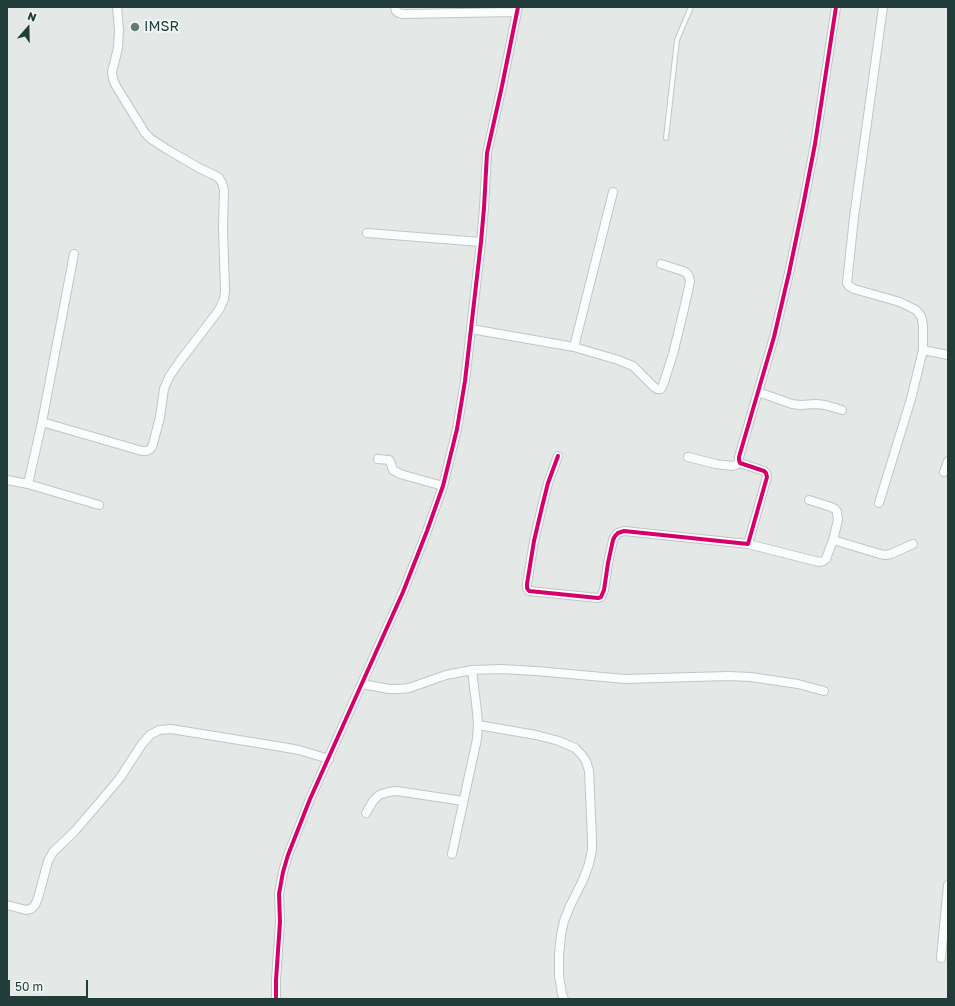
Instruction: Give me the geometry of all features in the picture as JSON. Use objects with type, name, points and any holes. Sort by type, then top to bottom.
[{"type":"street","points":[[42,422],[142,451],[149,450],[153,444],[160,417],[164,389],[169,377],[219,310],[224,299],[224,190],[222,183],[219,178],[174,154],[151,139],[145,133],[116,86],[112,72],[118,48],[119,30],[117,7]]},
{"type":"street","points":[[276,999],[280,922],[279,894],[288,854],[310,799],[403,592],[427,531],[442,486],[456,429],[465,381],[482,242],[487,153],[518,10],[403,14],[396,11],[395,7]]},
{"type":"street","points":[[740,463],[739,457],[774,336],[788,280],[815,144],[836,7]]},
{"type":"street","points":[[879,503],[911,399],[922,350],[923,324],[921,316],[916,310],[900,302],[854,289],[847,283],[854,217],[883,7]]},
{"type":"street","points":[[574,347],[613,192]]},
{"type":"street","points":[[367,233],[482,242]]},
{"type":"street","points":[[28,484],[42,422],[74,254]]},
{"type":"street","points":[[471,329],[574,347],[627,363],[633,366],[654,387],[661,389],[673,354],[690,282],[687,273],[684,271],[661,264]]},
{"type":"street","points":[[922,350],[948,354]]},
{"type":"street","points":[[758,392],[792,404],[825,405],[842,410]]},
{"type":"street","points":[[558,456],[548,483],[534,541],[527,584],[529,591],[598,598],[601,597],[604,590],[613,540],[618,533],[624,531],[748,544],[819,562],[823,561],[826,559],[833,540],[838,520],[837,512],[831,507],[809,500]]},
{"type":"street","points":[[688,457],[716,464],[732,466],[740,463],[764,471],[766,477],[748,544]]},
{"type":"street","points":[[378,458],[389,460],[393,470],[400,474],[442,486]]},
{"type":"street","points":[[944,472],[948,461]]},
{"type":"street","points":[[7,480],[28,484],[99,505]]},
{"type":"street","points":[[833,540],[885,555],[891,554],[913,544]]},
{"type":"street","points":[[362,684],[389,689],[404,689],[446,675],[472,670],[501,669],[625,679],[728,676],[751,677],[798,684],[824,691]]},
{"type":"street","points":[[452,854],[477,738],[478,725],[472,670]]},
{"type":"street","points":[[478,725],[536,735],[559,741],[575,748],[586,761],[588,771],[592,850],[589,864],[564,921],[561,935],[558,955],[559,976],[564,999]]},
{"type":"street","points":[[7,905],[26,910],[31,909],[35,905],[48,861],[53,852],[74,832],[99,804],[120,778],[142,744],[150,735],[159,730],[171,729],[282,747],[329,758]]},
{"type":"street","points":[[366,814],[373,801],[379,795],[388,792],[397,791],[463,800]]},
{"type":"street","points":[[941,958],[948,885]]},
{"type":"lane","points":[[666,138],[677,40],[691,7]]},
{"type":"cycle path","points":[[276,999],[280,922],[279,894],[288,855],[310,799],[403,592],[443,486],[457,429],[465,381],[481,242],[487,153],[518,7]]},
{"type":"cycle path","points":[[558,456],[548,483],[534,541],[527,584],[529,591],[598,598],[601,597],[604,590],[613,540],[618,533],[624,531],[748,544],[767,477],[764,471],[740,463],[739,457],[774,337],[789,273],[815,144],[836,7]]},
{"type":"place","name":"IMSR","points":[[135,27]]}]
